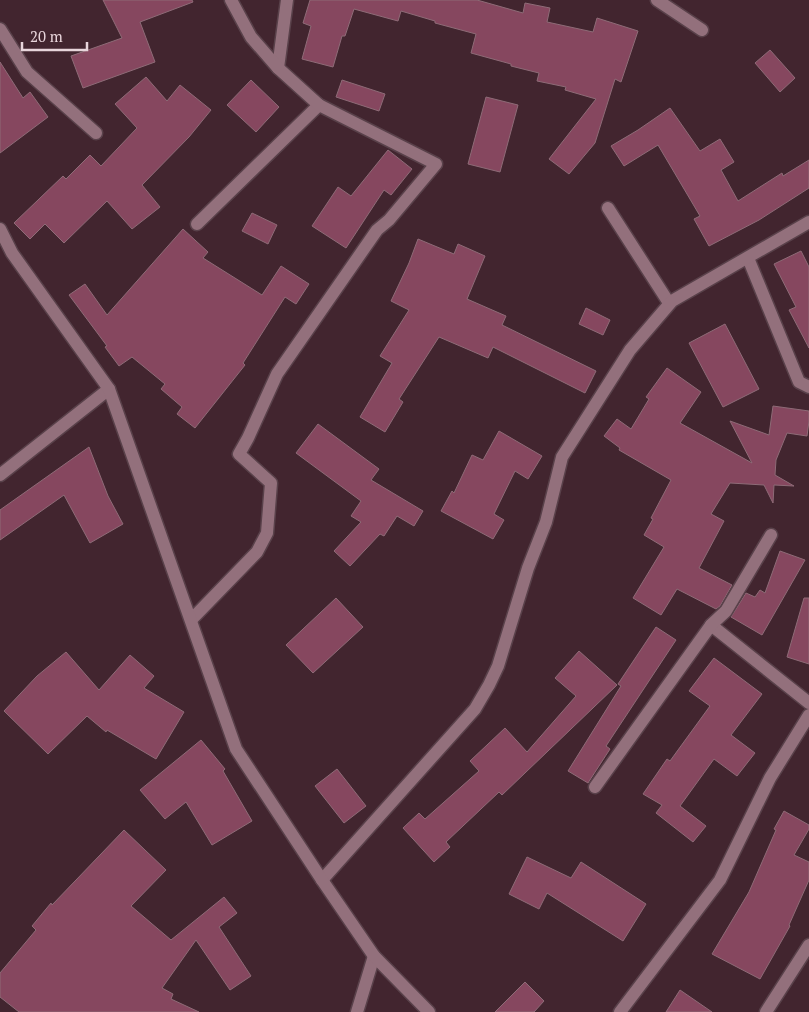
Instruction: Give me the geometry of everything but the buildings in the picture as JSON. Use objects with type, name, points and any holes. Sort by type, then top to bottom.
[{"type":"street","points":[[190,620],[257,552],[267,532],[271,483],[239,454],[277,374],[377,230],[389,220],[436,164],[320,105],[278,68],[251,37],[231,0]]},
{"type":"street","points":[[278,68],[287,0]]},
{"type":"street","points":[[657,0],[702,30]]},
{"type":"street","points":[[0,29],[27,72],[96,133]]},
{"type":"street","points":[[197,224],[320,105]]},
{"type":"street","points":[[608,208],[669,303]]},
{"type":"street","points":[[322,880],[452,736],[480,701],[498,666],[525,576],[546,522],[562,457],[630,350],[669,303],[809,222]]},
{"type":"street","points":[[0,229],[12,253],[109,389],[236,749],[374,956],[429,1012]]},
{"type":"street","points":[[748,258],[799,382],[809,387]]},
{"type":"street","points":[[0,475],[109,389]]},
{"type":"street","points":[[595,787],[711,626],[726,611],[771,535]]},
{"type":"street","points":[[711,626],[809,703]]},
{"type":"street","points":[[620,1012],[720,880],[770,778],[809,715]]},
{"type":"street","points":[[766,1012],[809,945]]},
{"type":"street","points":[[357,1012],[374,956]]}]
